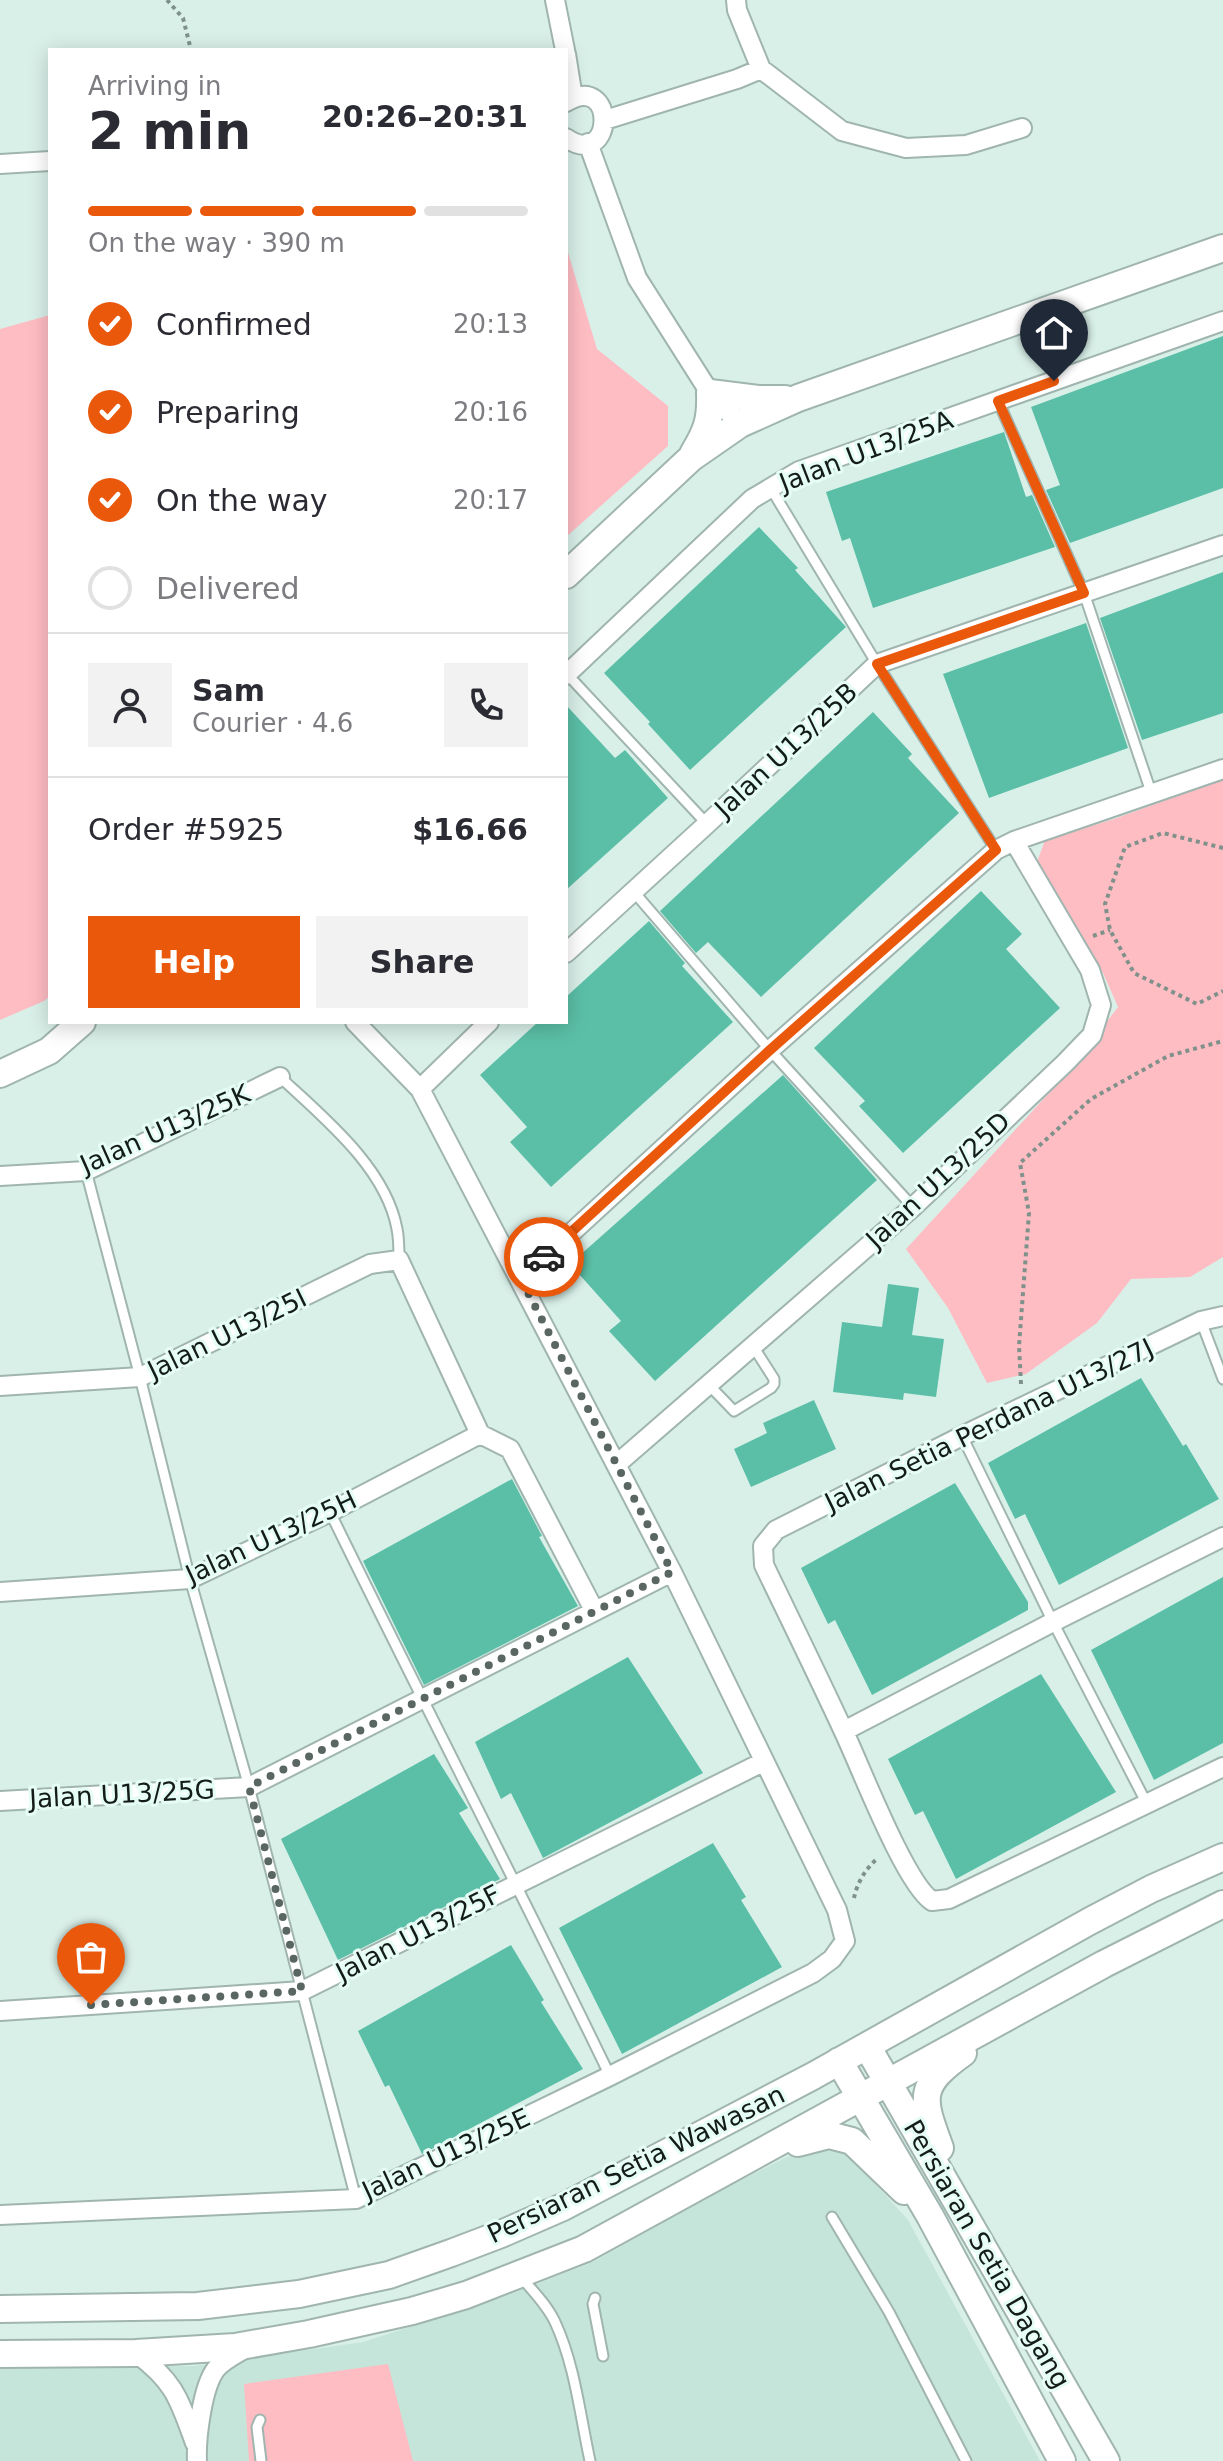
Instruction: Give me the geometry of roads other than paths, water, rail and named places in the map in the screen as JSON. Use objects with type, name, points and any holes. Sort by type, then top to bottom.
[{"type":"street","points":[[555,0],[565,48]]},
{"type":"street","points":[[736,0],[737,10],[761,69],[842,131],[906,148],[966,145],[1022,128]]},
{"type":"street","points":[[605,120],[761,69]]},
{"type":"street","points":[[568,76],[570,100],[581,97],[595,101],[605,120],[601,134],[588,143],[574,143],[568,139]]},
{"type":"street","points":[[588,143],[637,278],[710,393],[740,424]]},
{"type":"street","points":[[0,164],[48,161]]},
{"type":"street","points":[[568,573],[691,458],[740,424],[798,398],[1223,248]]},
{"type":"street","name":"Jalan U13/25A","points":[[568,673],[752,499],[799,471],[1223,321]]},
{"type":"street","points":[[710,393],[758,399],[798,398]]},
{"type":"street","points":[[691,458],[705,435],[711,417],[710,393]]},
{"type":"street","name":"Jalan U13/25B","points":[[568,951],[877,664],[1223,545]]},
{"type":"street","points":[[521,1279],[770,1050],[996,850],[1014,841],[1223,769]]},
{"type":"street","name":"Jalan U13/25D","points":[[617,1464],[913,1207],[1092,1035],[1101,1005],[1090,970],[1014,841]]},
{"type":"street","points":[[0,1074],[49,1051],[80,1024]]},
{"type":"street","points":[[357,1024],[420,1089],[617,1464],[763,1762]]},
{"type":"street","points":[[420,1089],[480,1025]]},
{"type":"street","name":"Jalan U13/25K","points":[[0,1176],[86,1171],[280,1077]]},
{"type":"street","points":[[399,1260],[480,1434],[510,1449],[594,1610]]},
{"type":"street","name":"Jalan U13/25I","points":[[0,1386],[140,1377],[370,1264],[399,1260]]},
{"type":"street","name":"Jalan Setia Perdana U13/27J","points":[[844,1731],[764,1565],[763,1546],[776,1530],[1201,1321],[1223,1316]]},
{"type":"street","name":"Jalan U13/25H","points":[[0,1592],[190,1579],[330,1512],[480,1434]]},
{"type":"street","points":[[1223,1537],[844,1731],[895,1844],[919,1889],[932,1901],[941,1901],[1223,1767]]},
{"type":"street","name":"Jalan U13/25G","points":[[0,1801],[249,1787],[672,1572]]},
{"type":"street","name":"Jalan U13/25F","points":[[0,2011],[302,1991],[763,1762]]},
{"type":"street","name":"Jalan U13/25E","points":[[0,2215],[356,2199],[813,1973],[832,1959],[844,1932],[837,1910],[763,1762]]},
{"type":"street","name":"Persiaran Setia Wawasan","points":[[0,2309],[198,2306],[299,2294],[389,2275],[501,2234],[563,2207],[839,2061],[1151,1889],[1223,1857]]},
{"type":"street","name":"Persiaran Setia Wawasan","points":[[0,2354],[136,2353],[252,2344],[412,2311],[466,2295],[584,2249],[887,2082],[1223,1904]]},
{"type":"street","points":[[959,2202],[925,2106],[927,2088],[948,2064],[1024,2009]]},
{"type":"street","name":"Persiaran Setia Dagang","points":[[867,2046],[1106,2461]]},
{"type":"street","name":"Persiaran Setia Dagang","points":[[839,2061],[930,2216],[1062,2461]]},
{"type":"street","points":[[764,2152],[829,2135],[852,2141],[930,2216]]},
{"type":"street","points":[[197,2453],[207,2390],[215,2370],[252,2344]]},
{"type":"street","points":[[136,2353],[167,2379],[181,2405],[197,2453]]},
{"type":"lane","points":[[998,401],[1084,593],[1152,795]]},
{"type":"lane","points":[[770,487],[877,664],[996,850]]},
{"type":"lane","points":[[568,677],[707,824]]},
{"type":"lane","points":[[634,892],[770,1050],[913,1207]]},
{"type":"lane","points":[[280,1077],[339,1132],[383,1188],[397,1228],[399,1260]]},
{"type":"lane","points":[[86,1171],[190,1579],[249,1787],[356,2199]]},
{"type":"lane","points":[[1201,1321],[1223,1379]]},
{"type":"lane","points":[[708,1384],[734,1411],[771,1388],[774,1379],[753,1346]]},
{"type":"lane","points":[[962,1436],[1147,1804]]},
{"type":"lane","points":[[330,1512],[610,2076]]},
{"type":"lane","points":[[832,2217],[889,2312],[966,2461]]},
{"type":"lane","points":[[518,2275],[542,2301],[555,2322],[570,2362],[590,2461]]},
{"type":"lane","points":[[595,2298],[593,2304],[603,2356]]},
{"type":"lane","points":[[260,2420],[257,2427],[261,2461]]}]
